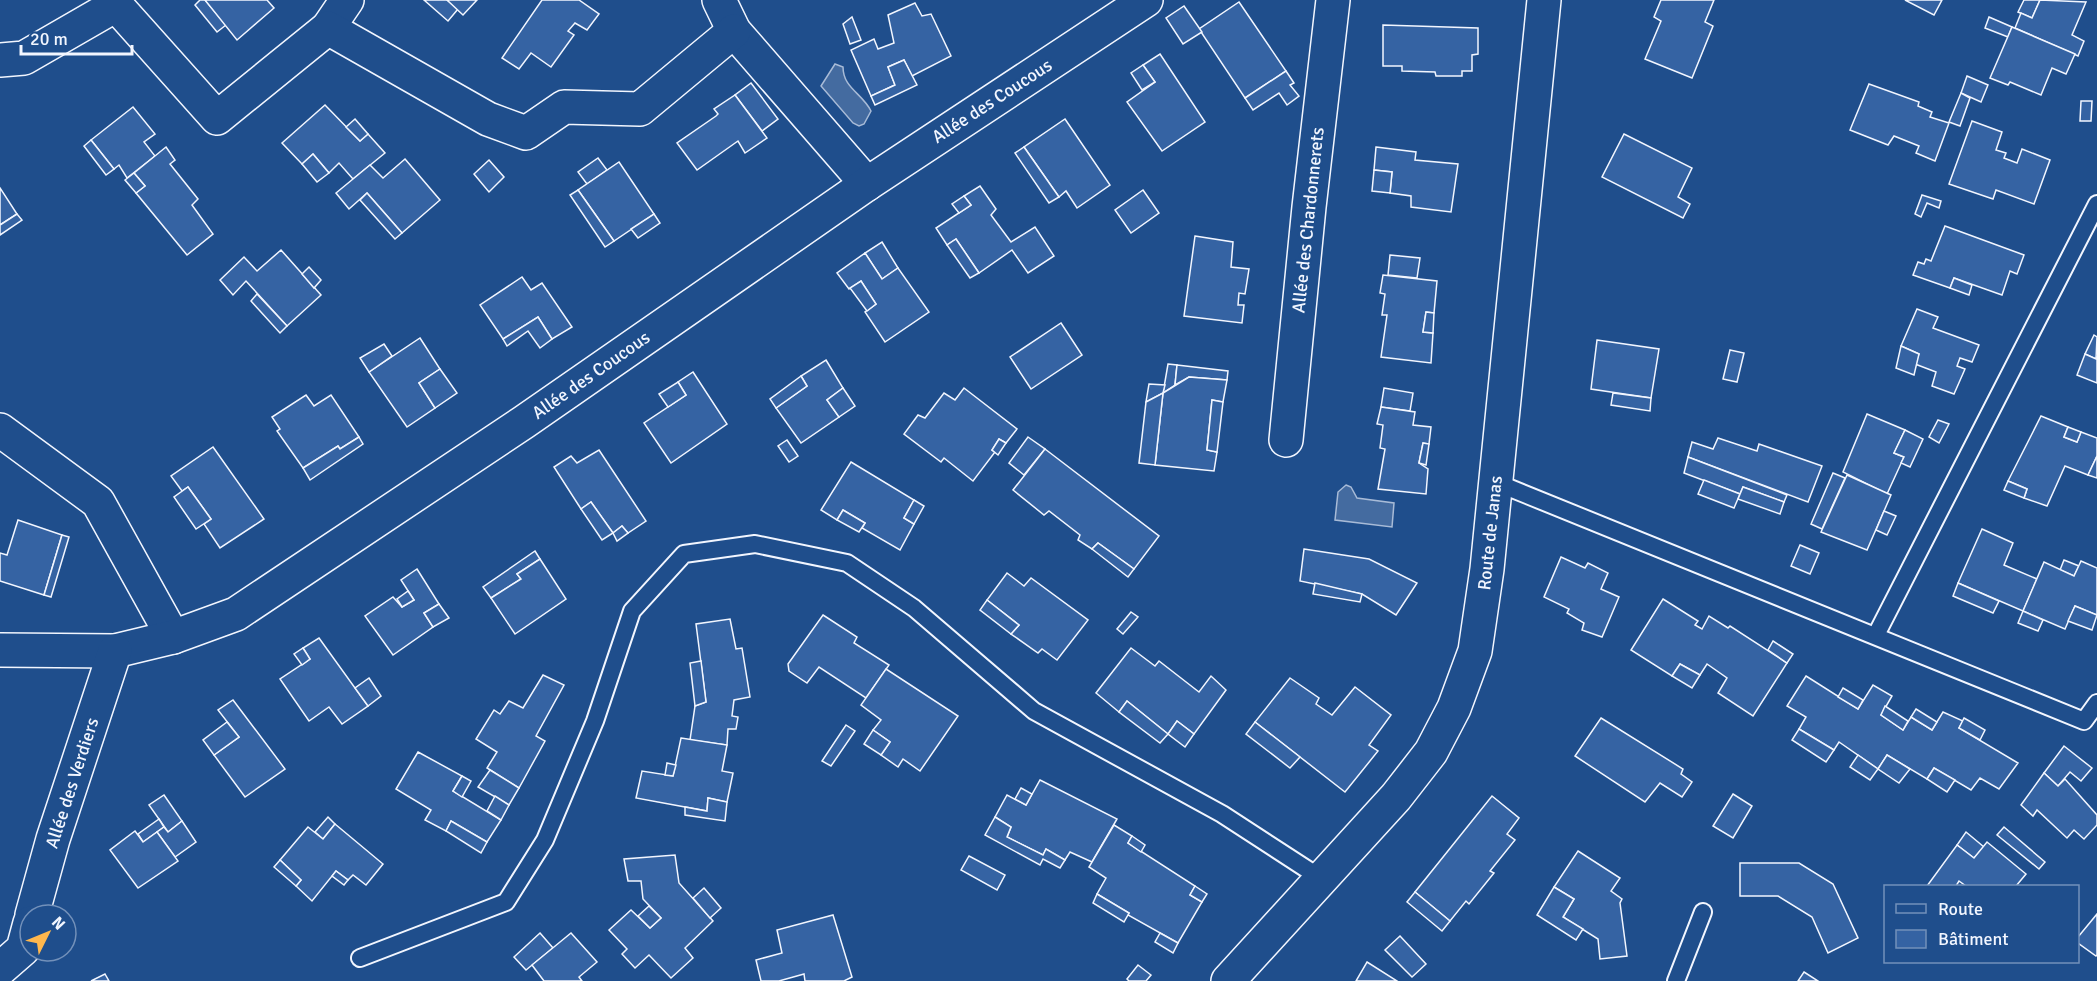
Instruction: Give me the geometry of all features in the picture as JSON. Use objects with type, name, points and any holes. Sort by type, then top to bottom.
[{"type":"street","points":[[0,60],[24,58],[116,5],[217,118],[328,28],[347,0]]},
{"type":"street","points":[[719,0],[734,31],[867,184]]},
{"type":"street","name":"Allée des Coucous","points":[[0,650],[114,651],[173,638],[236,614],[534,415],[867,184],[1146,0]]},
{"type":"street","name":"Allée des Chardonnerets","points":[[1286,440],[1309,207],[1333,0]]},
{"type":"street","name":"Route de Janas","points":[[1228,981],[1396,797],[1431,752],[1454,708],[1475,651],[1487,568],[1544,0]]},
{"type":"street","points":[[328,28],[488,119],[526,133],[564,107],[640,109],[734,31]]},
{"type":"street","points":[[0,430],[98,502],[173,638]]},
{"type":"street","name":"Allée des Verdiers","points":[[35,903],[53,839],[114,651]]},
{"type":"street","points":[[0,969],[18,953]]},
{"type":"lane","points":[[1876,635],[2097,204]]},
{"type":"lane","points":[[1495,482],[2084,721],[2097,704]]},
{"type":"lane","points":[[360,958],[506,902],[545,840],[596,721],[632,611],[684,554],[755,544],[847,563],[914,608],[1034,711],[1222,814],[1322,879]]},
{"type":"lane","points":[[1676,981],[1703,912]]},
{"type":"water","points":[[835,64],[843,67],[849,85],[871,111],[864,124],[859,126],[853,123],[821,86]]},
{"type":"water","points":[[1346,485],[1351,487],[1357,498],[1394,503],[1392,527],[1335,520],[1338,492]]},
{"type":"building","points":[[200,0],[205,0],[226,25],[217,32],[195,5]]},
{"type":"building","points":[[205,0],[267,0],[274,8],[237,40]]},
{"type":"building","points":[[424,0],[447,0],[458,9],[448,21]]},
{"type":"building","points":[[447,0],[477,0],[463,15]]},
{"type":"building","points":[[542,0],[579,0],[599,14],[587,30],[575,23],[568,31],[574,35],[551,67],[531,53],[519,69],[502,58]]},
{"type":"building","points":[[1661,0],[1714,0],[1705,22],[1713,26],[1692,78],[1645,59],[1661,21],[1654,17]]},
{"type":"building","points":[[1905,0],[1942,0],[1934,15]]},
{"type":"building","points":[[2024,0],[2040,0],[2032,18],[2018,12]]},
{"type":"building","points":[[2040,0],[2086,2],[2072,35],[2084,41],[2078,56],[2015,28],[2021,13],[2032,18]]},
{"type":"building","points":[[1239,2],[1286,71],[1245,98],[1199,29]]},
{"type":"building","points":[[915,3],[922,16],[931,14],[951,56],[912,76],[904,60],[888,67],[895,85],[871,96],[851,50],[874,39],[878,49],[894,43],[888,15]]},
{"type":"building","points":[[1184,6],[1202,32],[1183,44],[1166,18]]},
{"type":"building","points":[[852,17],[861,40],[850,44],[843,24]]},
{"type":"building","points":[[1989,17],[2012,27],[2008,37],[1985,28]]},
{"type":"building","points":[[1383,25],[1478,28],[1478,54],[1472,55],[1472,71],[1462,71],[1462,76],[1436,76],[1435,72],[1402,71],[1402,66],[1383,66]]},
{"type":"building","points":[[2012,27],[2075,54],[2066,74],[2052,68],[2041,95],[2010,82],[2008,85],[1990,78]]},
{"type":"building","points":[[1160,54],[1205,122],[1162,151],[1127,102],[1155,82],[1143,65]]},
{"type":"building","points":[[904,60],[917,85],[875,105],[871,96],[895,85],[888,67]]},
{"type":"building","points":[[1143,65],[1155,82],[1142,90],[1131,73]]},
{"type":"building","points":[[1286,71],[1294,83],[1290,85],[1299,96],[1287,105],[1279,93],[1253,110],[1245,98]]},
{"type":"building","points":[[1967,76],[1988,85],[1981,102],[1961,93]]},
{"type":"building","points":[[751,83],[778,119],[762,131],[735,95]]},
{"type":"building","points":[[1869,84],[1919,102],[1918,106],[1932,112],[1930,117],[1949,123],[1935,161],[1916,153],[1919,146],[1894,136],[1888,145],[1850,130]]},
{"type":"building","points":[[1961,93],[1970,98],[1960,126],[1949,122]]},
{"type":"building","points":[[735,95],[767,138],[745,153],[738,141],[697,170],[677,143],[716,116],[718,114],[714,109]]},
{"type":"building","points":[[2081,101],[2092,101],[2091,121],[2080,121]]},
{"type":"building","points":[[325,105],[360,141],[368,134],[385,153],[353,179],[339,163],[329,173],[313,154],[302,164],[282,143]]},
{"type":"building","points":[[133,107],[155,134],[144,142],[155,156],[127,178],[119,165],[114,169],[91,140]]},
{"type":"building","points":[[355,119],[368,134],[360,141],[346,127]]},
{"type":"building","points":[[1065,119],[1110,185],[1077,208],[1066,191],[1059,197],[1024,147]]},
{"type":"building","points":[[1972,121],[2002,132],[1996,150],[2006,153],[2004,158],[2017,163],[2022,149],[2050,160],[2034,204],[1996,190],[1993,199],[1949,184]]},
{"type":"building","points":[[1624,134],[1692,168],[1678,197],[1690,204],[1683,218],[1602,177]]},
{"type":"building","points":[[91,140],[114,169],[106,175],[84,146]]},
{"type":"building","points":[[166,147],[175,160],[170,164],[198,199],[192,205],[213,234],[187,255],[136,193],[145,186],[134,173]]},
{"type":"building","points":[[1024,147],[1059,197],[1049,203],[1015,153]]},
{"type":"building","points":[[1376,147],[1416,152],[1415,160],[1458,164],[1451,212],[1411,207],[1411,196],[1390,193],[1392,172],[1374,170]]},
{"type":"building","points":[[313,154],[329,173],[317,182],[302,164]]},
{"type":"building","points":[[598,158],[607,170],[587,184],[578,172]]},
{"type":"building","points":[[405,159],[440,200],[402,233],[367,193],[349,209],[336,193],[370,165],[383,178]]},
{"type":"building","points":[[489,160],[504,177],[489,192],[474,174]]},
{"type":"building","points":[[619,162],[654,214],[614,241],[578,190]]},
{"type":"building","points":[[1374,170],[1392,172],[1390,193],[1372,191]]},
{"type":"building","points":[[134,173],[145,186],[136,193],[125,180]]},
{"type":"building","points":[[980,186],[996,209],[991,215],[1011,242],[1035,227],[1054,256],[1028,273],[1012,250],[979,273],[956,239],[947,245],[936,228],[971,205],[964,196]]},
{"type":"building","points":[[0,188],[17,214],[0,225]]},
{"type":"building","points":[[578,190],[614,241],[605,247],[570,195]]},
{"type":"building","points":[[1143,190],[1159,213],[1131,233],[1115,210]]},
{"type":"building","points":[[367,193],[402,233],[395,239],[360,200]]},
{"type":"building","points":[[1922,195],[1941,201],[1939,208],[1927,203],[1921,217],[1915,214]]},
{"type":"building","points":[[964,196],[971,205],[959,213],[952,204]]},
{"type":"building","points":[[17,214],[22,220],[0,235],[0,225]]},
{"type":"building","points":[[654,214],[660,223],[638,238],[631,229]]},
{"type":"building","points":[[1945,226],[2024,255],[2017,274],[2010,271],[2002,295],[1954,278],[1950,288],[1913,275],[1918,262],[1924,264],[1926,259],[1931,261]]},
{"type":"building","points":[[1195,236],[1233,242],[1231,267],[1249,269],[1245,294],[1239,293],[1238,305],[1244,305],[1242,323],[1184,316]]},
{"type":"building","points":[[956,239],[979,273],[970,278],[947,245]]},
{"type":"building","points":[[882,242],[898,268],[882,279],[865,253]]},
{"type":"building","points":[[281,250],[321,295],[287,326],[246,281],[233,295],[220,280],[244,257],[257,271]]},
{"type":"building","points":[[865,253],[882,279],[898,268],[929,312],[885,342],[865,312],[876,304],[861,281],[849,289],[837,273]]},
{"type":"building","points":[[1390,255],[1420,258],[1417,278],[1388,275]]},
{"type":"building","points":[[309,267],[321,280],[314,288],[302,274]]},
{"type":"building","points":[[1383,275],[1437,281],[1434,313],[1426,312],[1423,332],[1433,333],[1431,363],[1381,357],[1387,315],[1382,315],[1385,294],[1380,293]]},
{"type":"building","points":[[522,277],[531,290],[542,283],[572,327],[552,339],[538,317],[503,339],[480,305]]},
{"type":"building","points":[[1954,278],[1972,285],[1969,295],[1950,288]]},
{"type":"building","points":[[861,281],[876,304],[867,311],[850,288]]},
{"type":"building","points":[[257,294],[287,326],[280,333],[251,301]]},
{"type":"building","points":[[1917,309],[1938,317],[1933,328],[1979,345],[1972,362],[1960,358],[1957,366],[1965,369],[1954,394],[1932,386],[1936,372],[1915,364],[1919,354],[1901,346]]},
{"type":"building","points":[[1426,312],[1434,313],[1433,333],[1423,332]]},
{"type":"building","points":[[538,317],[552,339],[540,348],[528,331],[507,346],[503,339]]},
{"type":"building","points":[[1061,323],[1082,355],[1031,389],[1010,357]]},
{"type":"building","points":[[2094,335],[2097,337],[2096,359],[2085,354]]},
{"type":"building","points":[[420,338],[440,369],[419,383],[435,408],[407,427],[369,372]]},
{"type":"building","points":[[1597,340],[1659,349],[1651,398],[1591,389]]},
{"type":"building","points":[[384,344],[392,356],[369,372],[360,358]]},
{"type":"building","points":[[1901,346],[1919,354],[1914,375],[1896,368]]},
{"type":"building","points":[[1730,350],[1744,353],[1737,382],[1723,379]]},
{"type":"building","points":[[2085,354],[2096,359],[2097,356],[2097,383],[2077,375]]},
{"type":"building","points":[[826,360],[843,388],[827,400],[839,417],[801,443],[776,408],[807,386],[801,376]]},
{"type":"building","points":[[1168,364],[1177,365],[1175,385],[1163,393]]},
{"type":"building","points":[[1177,365],[1228,371],[1227,380],[1189,377],[1175,385]]},
{"type":"building","points":[[440,369],[457,393],[435,408],[419,383]]},
{"type":"building","points":[[693,372],[727,424],[671,463],[644,423],[686,395],[678,382]]},
{"type":"building","points":[[801,376],[807,386],[776,408],[770,399]]},
{"type":"building","points":[[1189,377],[1227,380],[1223,402],[1212,400],[1207,450],[1217,452],[1214,471],[1155,465],[1163,393]]},
{"type":"building","points":[[678,382],[686,395],[668,407],[659,394]]},
{"type":"building","points":[[1149,384],[1165,385],[1163,393],[1146,402]]},
{"type":"building","points":[[843,388],[855,406],[839,417],[827,400]]},
{"type":"building","points":[[964,388],[1017,429],[1006,443],[999,439],[992,450],[995,452],[973,481],[944,458],[941,462],[904,434],[918,415],[925,418],[944,393],[955,400]]},
{"type":"building","points":[[1384,388],[1413,393],[1410,411],[1381,407]]},
{"type":"building","points":[[1163,393],[1155,465],[1139,463],[1146,402]]},
{"type":"building","points":[[1613,393],[1651,398],[1650,411],[1611,405]]},
{"type":"building","points":[[306,395],[314,406],[331,395],[359,437],[340,449],[338,446],[303,468],[277,431],[280,429],[272,417]]},
{"type":"building","points":[[1212,400],[1223,402],[1217,452],[1207,450]]},
{"type":"building","points":[[1381,407],[1415,412],[1413,425],[1431,427],[1429,444],[1423,443],[1419,463],[1428,469],[1426,494],[1378,489],[1385,449],[1380,448],[1383,425],[1377,424]]},
{"type":"building","points":[[1867,414],[1905,430],[1894,453],[1904,457],[1887,494],[1843,472]]},
{"type":"building","points":[[2041,416],[2068,427],[2064,437],[2077,442],[2081,432],[2097,438],[2097,456],[2088,475],[2065,466],[2047,506],[2024,498],[2027,489],[2008,481]]},
{"type":"building","points":[[1938,420],[1949,424],[1939,443],[1929,437]]},
{"type":"building","points":[[2068,427],[2081,432],[2077,442],[2064,437]]},
{"type":"building","points":[[1905,430],[1923,439],[1910,467],[1901,463],[1904,457],[1894,453]]},
{"type":"building","points":[[359,437],[363,444],[310,480],[303,468],[338,446],[340,449]]},
{"type":"building","points":[[1028,437],[1045,449],[1024,475],[1009,463]]},
{"type":"building","points":[[1718,438],[1757,451],[1759,444],[1822,466],[1808,502],[1688,457],[1692,442],[1713,449]]},
{"type":"building","points":[[999,439],[1006,443],[998,455],[992,450]]},
{"type":"building","points":[[787,440],[798,456],[789,462],[778,446]]},
{"type":"building","points":[[1423,443],[1429,444],[1426,465],[1419,463]]},
{"type":"building","points":[[213,447],[264,519],[220,548],[204,524],[211,519],[188,487],[182,491],[171,476]]},
{"type":"building","points":[[1045,449],[1159,536],[1134,569],[1098,543],[1092,549],[1078,540],[1080,535],[1049,511],[1044,515],[1013,490]]},
{"type":"building","points":[[599,450],[646,521],[628,533],[622,526],[613,533],[591,502],[581,509],[554,467],[571,456],[577,463]]},
{"type":"building","points":[[2097,456],[2097,478],[2088,475]]},
{"type":"building","points":[[1688,457],[1787,495],[1784,502],[1743,487],[1740,494],[1684,473]]},
{"type":"building","points":[[851,462],[914,500],[904,518],[914,524],[900,550],[862,528],[865,523],[843,510],[837,520],[821,510]]},
{"type":"building","points":[[1833,473],[1845,478],[1822,529],[1811,524]]},
{"type":"building","points":[[1847,475],[1891,495],[1867,550],[1821,532]]},
{"type":"building","points":[[1704,480],[1740,494],[1734,508],[1698,494]]},
{"type":"building","points":[[2008,481],[2027,489],[2024,498],[2004,490]]},
{"type":"building","points":[[188,487],[211,519],[196,529],[174,497]]},
{"type":"building","points":[[1743,487],[1784,502],[1780,514],[1738,499]]},
{"type":"building","points":[[914,500],[924,506],[914,524],[904,518]]},
{"type":"building","points":[[591,502],[613,533],[602,540],[581,509]]},
{"type":"building","points":[[843,510],[865,523],[859,532],[837,520]]},
{"type":"building","points":[[1884,511],[1896,516],[1887,535],[1876,530]]},
{"type":"building","points":[[18,520],[62,535],[44,595],[0,581],[0,553],[7,555]]},
{"type":"building","points":[[622,526],[628,533],[617,541],[613,533]]},
{"type":"building","points":[[1982,529],[2013,543],[2004,565],[2037,579],[2023,611],[1958,583]]},
{"type":"building","points":[[62,535],[69,537],[51,597],[44,595]]},
{"type":"building","points":[[1098,543],[1134,569],[1128,577],[1092,549]]},
{"type":"building","points":[[1800,545],[1819,553],[1810,574],[1791,566]]},
{"type":"building","points":[[1304,549],[1369,559],[1417,583],[1396,615],[1362,594],[1300,581]]},
{"type":"building","points":[[535,551],[540,559],[517,574],[521,579],[491,598],[483,587]]},
{"type":"building","points":[[1561,557],[1585,568],[1588,563],[1608,573],[1601,589],[1619,597],[1602,637],[1582,630],[1584,623],[1567,613],[1569,609],[1544,597]]},
{"type":"building","points":[[540,559],[566,599],[515,634],[491,598],[521,579],[517,574]]},
{"type":"building","points":[[2064,560],[2079,566],[2074,576],[2060,570]]},
{"type":"building","points":[[2081,561],[2097,568],[2097,615],[2075,606],[2065,629],[2023,611],[2044,562],[2074,576]]},
{"type":"building","points":[[417,569],[439,604],[424,613],[433,627],[393,655],[365,616],[393,597],[402,607],[414,600],[401,580]]},
{"type":"building","points":[[1007,573],[1024,586],[1031,578],[1088,620],[1057,660],[1042,649],[1038,653],[1011,634],[1019,625],[987,600]]},
{"type":"building","points":[[1315,583],[1362,594],[1360,602],[1313,594]]},
{"type":"building","points":[[1958,583],[1999,601],[1993,613],[1953,596]]},
{"type":"building","points":[[408,591],[414,600],[402,607],[397,599]]},
{"type":"building","points":[[1663,599],[1698,621],[1695,625],[1702,629],[1709,616],[1728,628],[1730,626],[1787,663],[1753,716],[1718,693],[1727,678],[1707,664],[1700,675],[1680,664],[1672,676],[1631,650]]},
{"type":"building","points":[[987,600],[1019,625],[1011,634],[980,610]]},
{"type":"building","points":[[439,604],[449,618],[433,627],[424,613]]},
{"type":"building","points":[[2075,606],[2097,615],[2092,630],[2068,621]]},
{"type":"building","points":[[2023,611],[2043,620],[2038,631],[2018,623]]},
{"type":"building","points":[[1131,612],[1138,617],[1123,634],[1117,629]]},
{"type":"building","points":[[823,615],[857,637],[854,643],[889,665],[866,698],[819,667],[807,683],[789,671],[788,664]]},
{"type":"building","points":[[730,619],[736,649],[742,648],[750,697],[734,700],[732,716],[738,717],[736,729],[728,729],[727,745],[690,740],[695,706],[706,702],[696,624]]},
{"type":"building","points":[[319,638],[368,706],[342,724],[329,707],[309,721],[280,679],[310,659],[303,648]]},
{"type":"building","points":[[1773,641],[1793,654],[1787,663],[1768,650]]},
{"type":"building","points":[[303,648],[310,659],[302,665],[294,654]]},
{"type":"building","points":[[1131,648],[1155,666],[1159,661],[1199,692],[1211,676],[1226,690],[1194,734],[1177,721],[1168,734],[1127,701],[1119,712],[1096,693]]},
{"type":"building","points":[[701,661],[706,702],[695,706],[690,663]]},
{"type":"building","points":[[1680,664],[1700,675],[1692,688],[1672,676]]},
{"type":"building","points":[[886,669],[958,716],[920,771],[903,759],[898,767],[881,755],[890,742],[873,730],[881,720],[861,705]]},
{"type":"building","points":[[543,675],[564,685],[536,736],[545,741],[519,788],[487,768],[497,752],[476,739],[494,710],[500,714],[509,701],[523,708]]},
{"type":"building","points":[[1806,676],[1858,709],[1873,685],[1892,696],[1881,715],[1903,730],[1911,717],[1932,730],[1943,712],[1963,721],[1959,728],[2018,763],[1999,789],[1980,778],[1971,790],[1934,768],[1927,779],[1887,755],[1878,769],[1839,742],[1834,750],[1799,729],[1806,717],[1787,706]]},
{"type":"building","points":[[369,678],[381,696],[368,706],[355,688]]},
{"type":"building","points":[[1290,678],[1319,698],[1316,704],[1332,715],[1355,687],[1391,715],[1369,745],[1378,751],[1345,792],[1255,722]]},
{"type":"building","points":[[1843,688],[1863,700],[1858,709],[1838,697]]},
{"type":"building","points":[[233,700],[285,769],[245,797],[214,755],[239,737],[218,710]]},
{"type":"building","points":[[1127,701],[1168,734],[1160,743],[1119,712]]},
{"type":"building","points":[[1885,706],[1908,721],[1903,730],[1881,715]]},
{"type":"building","points":[[1916,709],[1937,722],[1932,730],[1911,717]]},
{"type":"building","points":[[1601,718],[1683,769],[1681,774],[1692,782],[1682,797],[1660,783],[1645,802],[1575,756]]},
{"type":"building","points":[[1964,718],[1985,730],[1980,740],[1959,728]]},
{"type":"building","points":[[1177,721],[1194,734],[1185,747],[1168,734]]},
{"type":"building","points":[[227,722],[239,737],[214,755],[203,740]]},
{"type":"building","points":[[1255,722],[1300,757],[1290,768],[1246,734]]},
{"type":"building","points":[[846,725],[855,731],[831,766],[822,761]]},
{"type":"building","points":[[1799,729],[1834,750],[1826,762],[1792,740]]},
{"type":"building","points":[[873,730],[890,742],[881,755],[864,744]]},
{"type":"building","points":[[681,738],[727,745],[722,771],[733,773],[727,802],[708,798],[707,811],[636,798],[642,771],[673,776]]},
{"type":"building","points":[[2064,746],[2092,768],[2081,781],[2070,772],[2058,786],[2044,773]]},
{"type":"building","points":[[418,752],[462,776],[453,791],[501,820],[487,842],[451,821],[446,831],[425,820],[431,810],[396,789]]},
{"type":"building","points":[[1858,755],[1878,769],[1870,780],[1850,767]]},
{"type":"building","points":[[1887,755],[1910,769],[1899,783],[1878,769]]},
{"type":"building","points":[[667,763],[676,765],[673,776],[665,775]]},
{"type":"building","points":[[1934,768],[1955,780],[1947,792],[1927,779]]},
{"type":"building","points":[[490,770],[519,788],[509,805],[478,787]]},
{"type":"building","points":[[2044,773],[2058,786],[2065,779],[2097,815],[2097,825],[2084,839],[2074,830],[2067,838],[2037,810],[2033,816],[2021,805]]},
{"type":"building","points":[[462,776],[471,781],[462,797],[453,791]]},
{"type":"building","points":[[1040,780],[1117,819],[1092,862],[1070,852],[1065,860],[1046,849],[1043,855],[1007,837],[1011,827],[995,817],[1007,795],[1026,805]]},
{"type":"building","points":[[1021,788],[1032,794],[1026,805],[1015,799]]},
{"type":"building","points":[[1733,794],[1752,806],[1733,838],[1713,826]]},
{"type":"building","points":[[164,795],[182,821],[168,832],[149,805]]},
{"type":"building","points":[[495,796],[509,805],[501,820],[487,811]]},
{"type":"building","points":[[1492,796],[1519,818],[1507,834],[1515,840],[1490,871],[1494,873],[1469,904],[1466,901],[1450,921],[1415,892]]},
{"type":"building","points":[[708,798],[727,802],[725,821],[685,815],[685,807],[707,811]]},
{"type":"building","points":[[328,817],[335,824],[323,839],[315,832]]},
{"type":"building","points":[[995,817],[1011,827],[1007,837],[1043,855],[1046,849],[1065,860],[1060,868],[1043,859],[1040,865],[985,835]]},
{"type":"building","points":[[159,819],[164,827],[143,842],[138,834]]},
{"type":"building","points":[[182,821],[196,842],[175,857],[157,832],[164,827],[168,832]]},
{"type":"building","points":[[451,821],[487,842],[481,853],[446,831]]},
{"type":"building","points":[[335,824],[383,864],[366,885],[353,875],[348,880],[336,871],[312,901],[296,886],[301,880],[280,860],[308,827],[323,839]]},
{"type":"building","points":[[1114,825],[1132,836],[1128,843],[1195,886],[1190,895],[1202,902],[1178,943],[1128,915],[1129,913],[1097,894],[1106,878],[1089,867]]},
{"type":"building","points":[[2004,827],[2045,862],[2039,869],[1997,835]]},
{"type":"building","points":[[135,831],[143,842],[157,832],[178,861],[138,888],[110,850]]},
{"type":"building","points":[[1966,832],[1984,847],[1974,858],[1957,845]]},
{"type":"building","points":[[1132,836],[1145,845],[1141,852],[1128,843]]},
{"type":"building","points":[[1987,842],[2026,874],[2017,885],[1965,885],[1959,881],[1957,885],[1928,885],[1957,845],[1974,858]]},
{"type":"building","points":[[1578,851],[1620,878],[1611,891],[1622,899],[1620,903],[1627,956],[1600,959],[1598,939],[1563,917],[1574,899],[1554,887]]},
{"type":"building","points":[[675,855],[679,883],[713,921],[685,948],[693,958],[671,978],[649,955],[635,968],[622,954],[627,949],[609,930],[631,910],[650,928],[661,918],[643,899],[641,881],[628,881],[624,859]]},
{"type":"building","points":[[969,856],[1005,875],[997,890],[961,870]]},
{"type":"building","points":[[280,860],[301,880],[296,886],[274,867]]},
{"type":"building","points":[[1740,863],[1799,863],[1833,884],[1858,938],[1828,953],[1812,917],[1778,896],[1740,896]]},
{"type":"building","points":[[336,871],[348,880],[344,885],[332,876]]},
{"type":"building","points":[[1195,886],[1207,894],[1202,902],[1190,895]]},
{"type":"building","points":[[1554,887],[1574,899],[1563,917],[1583,929],[1576,940],[1537,915]]},
{"type":"building","points":[[704,888],[721,908],[710,918],[693,898]]},
{"type":"building","points":[[1415,892],[1450,921],[1442,931],[1407,902]]},
{"type":"building","points":[[1097,894],[1129,913],[1124,922],[1093,903]]},
{"type":"building","points":[[649,906],[661,918],[650,928],[638,916]]},
{"type":"building","points":[[2097,914],[2096,956],[2079,944],[2079,936]]},
{"type":"building","points":[[833,915],[852,977],[844,981],[805,981],[804,974],[779,981],[761,981],[756,960],[782,953],[777,930]]},
{"type":"building","points":[[540,933],[553,948],[526,970],[514,957]]},
{"type":"building","points":[[571,933],[597,962],[579,977],[582,981],[544,981],[532,965]]},
{"type":"building","points":[[1160,933],[1178,943],[1173,953],[1155,942]]},
{"type":"building","points":[[1400,936],[1426,964],[1412,977],[1385,950]]},
{"type":"building","points":[[1367,962],[1397,981],[1356,981]]},
{"type":"building","points":[[1138,965],[1151,975],[1146,981],[1129,981],[1127,979]]},
{"type":"building","points":[[1804,972],[1818,981],[1798,981]]},
{"type":"building","points":[[105,974],[109,981],[91,981]]}]
